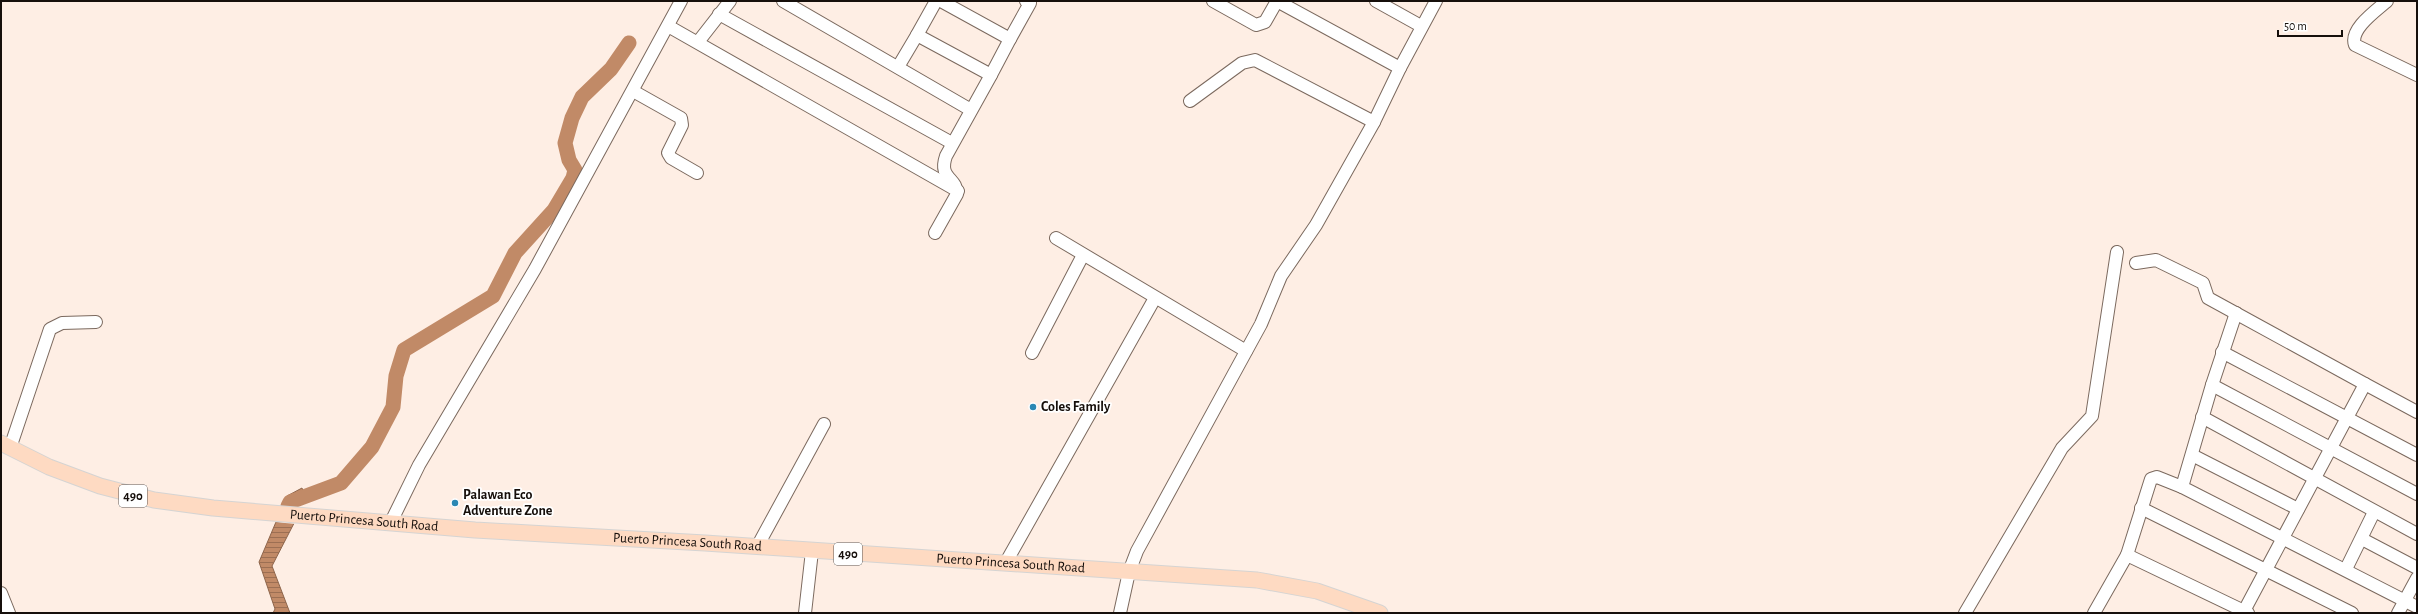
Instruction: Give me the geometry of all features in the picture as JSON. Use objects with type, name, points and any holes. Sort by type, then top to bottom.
[{"type":"main road","name":"Puerto Princesa South Road","points":[[6,445],[71,476],[131,495],[183,504],[475,530],[1257,580],[1341,598],[1380,613]]},
{"type":"street","points":[[391,522],[419,465],[535,269],[681,1]]},
{"type":"street","points":[[698,42],[718,14],[730,1]]},
{"type":"street","points":[[783,1],[971,110]]},
{"type":"street","points":[[898,67],[936,1]]},
{"type":"street","points":[[941,1],[1010,40]]},
{"type":"street","points":[[1213,1],[1256,25],[1265,22],[1277,1],[1400,68]]},
{"type":"street","points":[[1376,1],[1421,26]]},
{"type":"street","points":[[1120,613],[1129,572],[1137,551],[1261,324],[1281,276],[1316,225],[1374,122],[1421,26],[1436,1]]},
{"type":"street","points":[[2387,1],[2358,30],[2354,42],[2358,48],[2417,75]]},
{"type":"street","points":[[958,191],[943,169],[952,143],[991,75],[1029,2]]},
{"type":"street","points":[[718,14],[952,143]]},
{"type":"street","points":[[668,26],[958,191]]},
{"type":"street","points":[[917,34],[991,75]]},
{"type":"street","points":[[1190,101],[1242,63],[1255,60],[1374,122]]},
{"type":"street","points":[[633,91],[681,118],[682,126],[668,153],[671,158],[697,173]]},
{"type":"street","points":[[935,233],[958,191]]},
{"type":"street","points":[[1056,238],[1246,352]]},
{"type":"street","points":[[1966,613],[2062,448],[2092,416],[2117,252]]},
{"type":"street","points":[[1032,353],[1083,255]]},
{"type":"street","points":[[2136,263],[2156,260],[2203,283],[2208,298],[2417,412]]},
{"type":"street","points":[[1005,564],[1155,298]]},
{"type":"street","points":[[2182,487],[2222,352],[2236,313]]},
{"type":"street","points":[[6,445],[50,329],[62,323],[96,322]]},
{"type":"street","points":[[2222,352],[2417,455]]},
{"type":"street","points":[[2127,555],[2246,612],[2283,537],[2365,384]]},
{"type":"street","points":[[2212,385],[2417,494]]},
{"type":"street","points":[[2202,418],[2417,534]]},
{"type":"street","points":[[757,547],[824,424]]},
{"type":"street","points":[[2192,455],[2298,509]]},
{"type":"street","points":[[2094,613],[2127,555],[2148,483],[2153,477],[2182,487],[2346,569],[2417,607]]},
{"type":"street","points":[[2141,508],[2352,613]]},
{"type":"street","points":[[2346,569],[2374,512]]},
{"type":"street","points":[[2362,539],[2417,568]]},
{"type":"street","points":[[805,613],[812,551]]},
{"type":"street","points":[[2398,613],[2417,578]]},
{"type":"street","points":[[1,593],[9,613]]},
{"type":"shaded area","points":[[302,488],[306,500],[272,566],[290,613],[273,613],[275,609],[259,562],[287,496]]},
{"type":"pier","points":[[282,502],[306,504],[296,524],[274,522]]},
{"type":"waterway","points":[[288,506],[290,502],[341,483],[372,447],[393,407],[396,376],[404,350],[493,296],[515,253],[554,210],[573,178],[575,170],[569,160],[565,143],[572,118],[582,97],[611,69],[629,43]]},
{"type":"place","name":"Coles Family","points":[[1033,407]]},
{"type":"place","name":"Palawan Eco Adventure Zone","points":[[455,503]]}]
